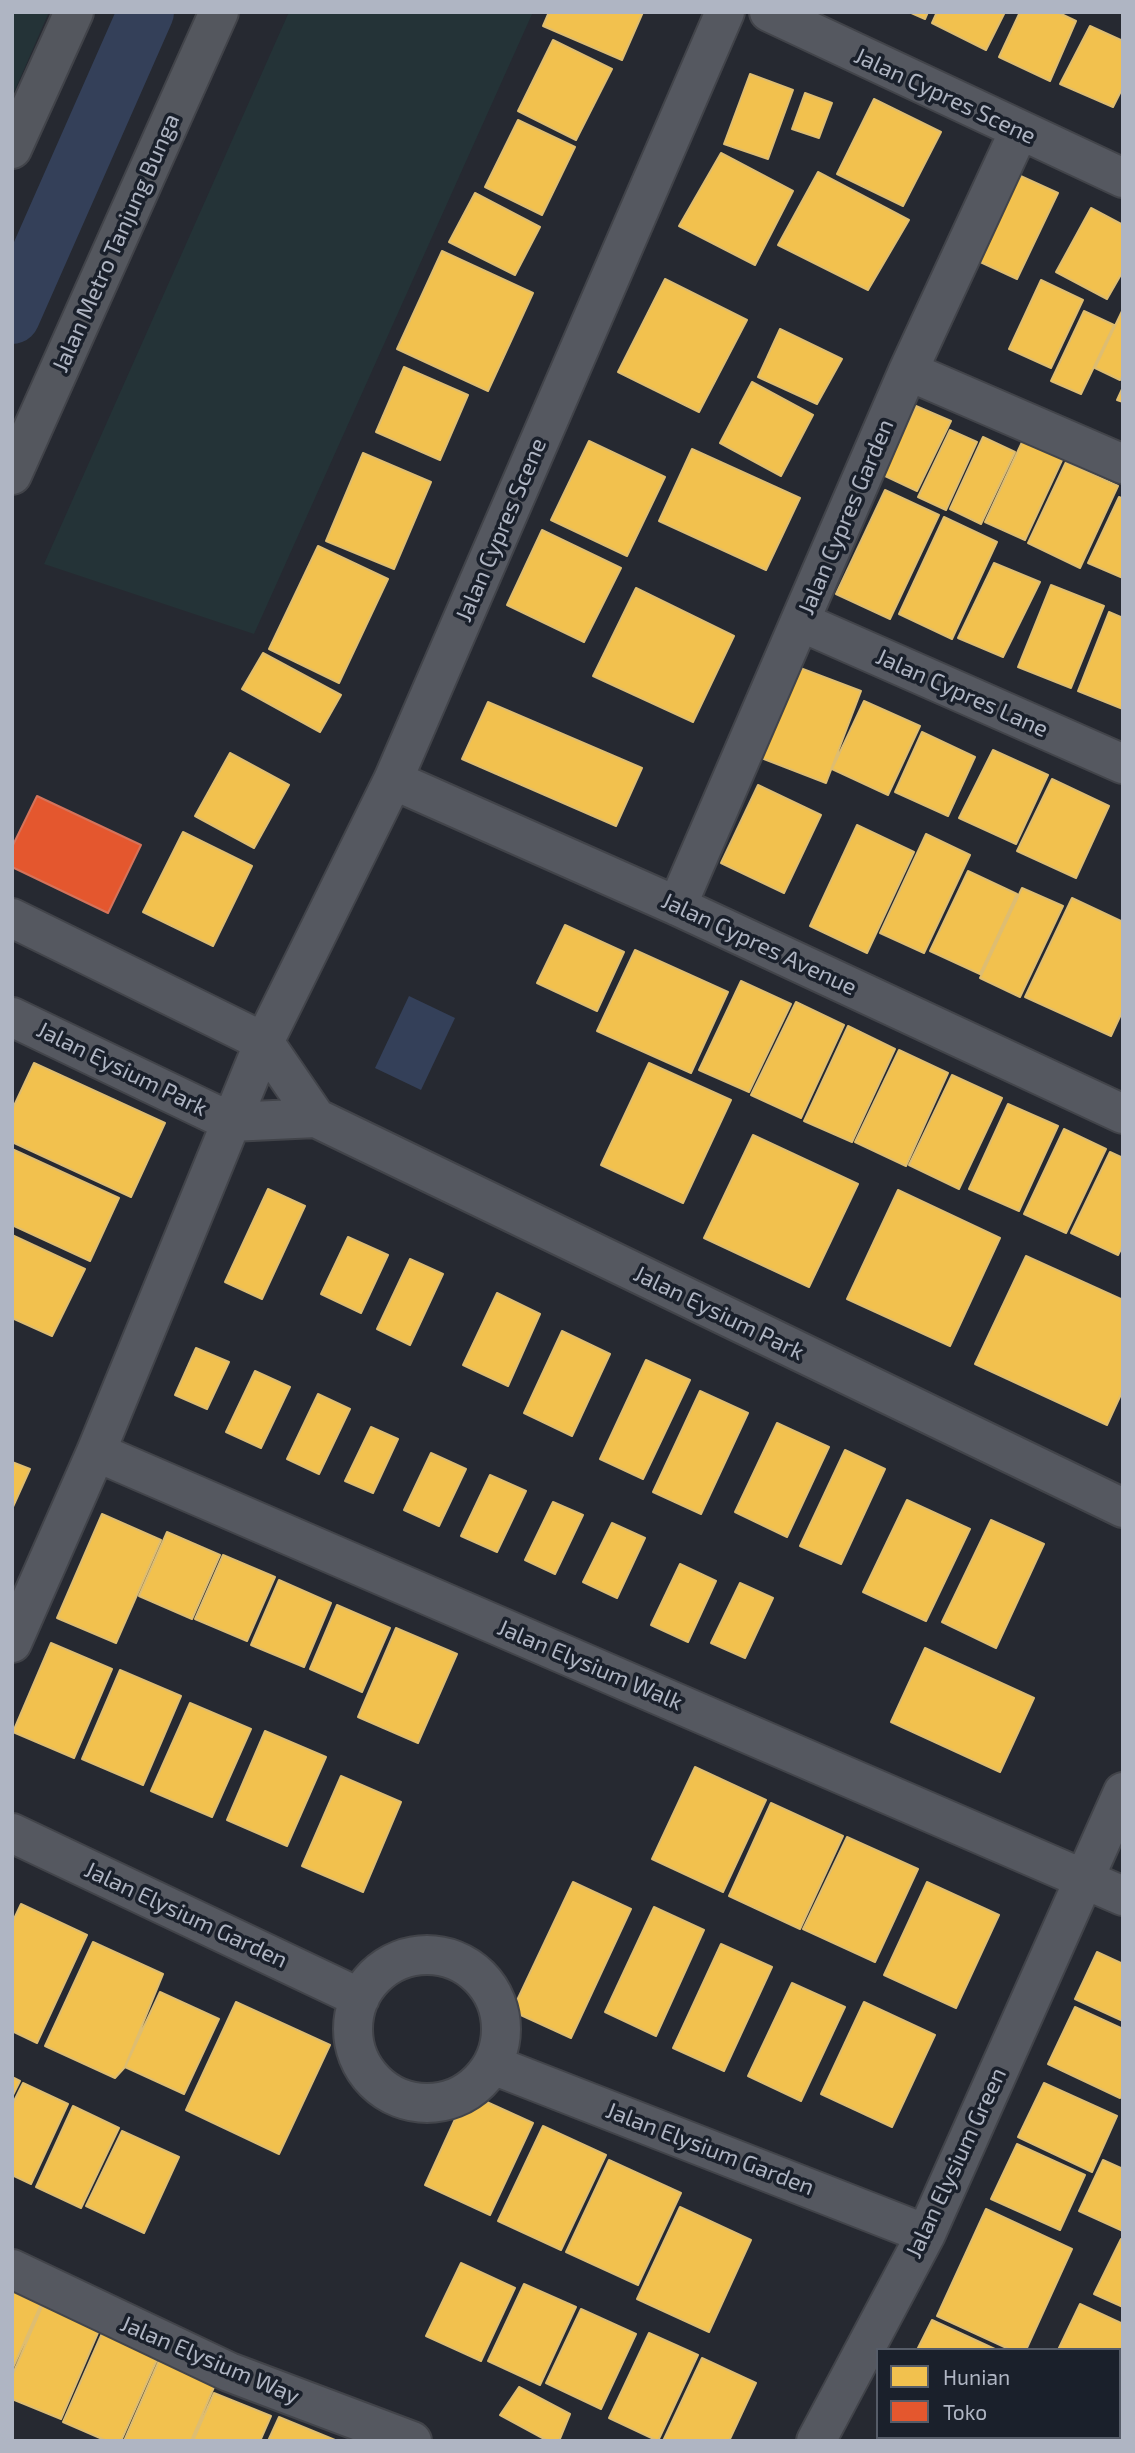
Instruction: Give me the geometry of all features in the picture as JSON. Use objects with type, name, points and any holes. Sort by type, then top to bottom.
[{"type":"main road","points":[[12,149],[74,12]]},
{"type":"main road","name":"Jalan Metro Tanjung Bunga","points":[[12,475],[219,12]]},
{"type":"street","name":"Jalan Cypres Scene","points":[[12,1643],[96,1452],[264,1042],[393,780],[725,12]]},
{"type":"street","name":"Jalan Cypres Scene","points":[[769,12],[1123,178]]},
{"type":"street","name":"Jalan Cypres Garden","points":[[677,906],[908,371],[1019,131]]},
{"type":"street","points":[[908,371],[1123,464]]},
{"type":"street","name":"Jalan Cypres Lane","points":[[801,622],[1123,764]]},
{"type":"street","name":"Jalan Cypres Avenue","points":[[393,780],[677,906],[1123,1114]]},
{"type":"street","points":[[12,918],[264,1042],[316,1118]]},
{"type":"street","name":"Jalan Eysium Park","points":[[12,1017],[231,1122]]},
{"type":"street","points":[[231,1122],[316,1118]]},
{"type":"street","name":"Jalan Eysium Park","points":[[316,1118],[1123,1508]]},
{"type":"street","name":"Jalan Elysium Walk","points":[[96,1452],[1084,1879]]},
{"type":"street","name":"Jalan Elysium Green","points":[[816,2441],[926,2234],[1123,1792]]},
{"type":"street","name":"Jalan Elysium Garden","points":[[12,1833],[360,1998]]},
{"type":"street","points":[[1084,1879],[1123,1896]]},
{"type":"street","points":[[438,1955],[461,1962],[480,1976],[495,1995],[501,2018],[502,2042],[493,2065],[478,2084],[456,2098],[431,2104],[406,2101],[383,2089],[366,2071],[355,2048],[353,2023],[360,1998],[372,1979],[391,1964],[414,1956],[438,1955]]},
{"type":"street","name":"Jalan Elysium Garden","points":[[493,2065],[926,2234]]},
{"type":"street","name":"Jalan Elysium Way","points":[[12,2269],[229,2372],[412,2441]]},
{"type":"shaded area","points":[[12,12],[49,12],[12,97]]},
{"type":"shaded area","points":[[289,12],[533,12],[254,634],[44,564]]},
{"type":"water","points":[[409,996],[455,1018],[421,1090],[375,1068]]},
{"type":"building: Hunian","points":[[549,12],[643,12],[622,60],[543,26]]},
{"type":"building: Hunian","points":[[909,12],[928,12],[925,19]]},
{"type":"building: Hunian","points":[[937,12],[1005,12],[986,50],[932,23]]},
{"type":"building: Hunian","points":[[1020,12],[1057,12],[1076,21],[1050,81],[999,57]]},
{"type":"building: Hunian","points":[[1090,26],[1123,41],[1123,87],[1113,107],[1060,84]]},
{"type":"building: Hunian","points":[[553,40],[612,69],[576,140],[518,111]]},
{"type":"building: Hunian","points":[[750,74],[793,90],[768,159],[724,144]]},
{"type":"building: Hunian","points":[[805,93],[832,103],[819,138],[792,129]]},
{"type":"building: Hunian","points":[[874,99],[941,132],[903,206],[837,174]]},
{"type":"building: Hunian","points":[[518,120],[575,147],[542,215],[485,187]]},
{"type":"building: Hunian","points":[[721,153],[793,191],[755,265],[679,226]]},
{"type":"building: Hunian","points":[[1003,168],[1058,193],[1017,279],[963,254]]},
{"type":"building: Hunian","points":[[818,172],[909,220],[868,290],[778,245]]},
{"type":"building: Hunian","points":[[475,193],[540,227],[515,275],[449,242]]},
{"type":"building: Hunian","points":[[1091,208],[1123,225],[1123,271],[1107,299],[1056,272]]},
{"type":"building: Hunian","points":[[442,251],[533,293],[488,391],[397,349]]},
{"type":"building: Hunian","points":[[665,279],[747,320],[699,412],[618,372]]},
{"type":"building: Hunian","points":[[1041,280],[1083,300],[1051,368],[1009,349]]},
{"type":"building: Hunian","points":[[1123,309],[1123,375],[1120,380],[1095,368]]},
{"type":"building: Hunian","points":[[1084,311],[1114,325],[1081,394],[1051,381]]},
{"type":"building: Hunian","points":[[780,329],[842,359],[817,404],[758,377]]},
{"type":"building: Hunian","points":[[404,367],[468,395],[440,460],[376,432]]},
{"type":"building: Hunian","points":[[752,382],[813,415],[781,476],[720,443]]},
{"type":"building: Hunian","points":[[1123,387],[1123,402],[1117,400]]},
{"type":"building: Hunian","points":[[916,406],[951,421],[917,491],[883,475]]},
{"type":"building: Hunian","points":[[950,430],[977,442],[946,510],[918,497]]},
{"type":"building: Hunian","points":[[983,437],[1015,452],[981,524],[950,509]]},
{"type":"building: Hunian","points":[[1023,440],[1063,458],[1025,540],[985,522]]},
{"type":"building: Hunian","points":[[589,441],[665,477],[627,556],[551,520]]},
{"type":"building: Hunian","points":[[692,449],[800,498],[766,570],[659,521]]},
{"type":"building: Hunian","points":[[363,453],[431,482],[394,569],[326,541]]},
{"type":"building: Hunian","points":[[1066,462],[1118,486],[1080,568],[1028,543]]},
{"type":"building: Hunian","points":[[885,490],[939,515],[890,619],[836,594]]},
{"type":"building: Hunian","points":[[1119,497],[1123,499],[1123,578],[1088,563]]},
{"type":"building: Hunian","points":[[944,517],[997,542],[952,639],[899,614]]},
{"type":"building: Hunian","points":[[542,530],[621,568],[584,642],[507,605]]},
{"type":"building: Hunian","points":[[318,546],[388,579],[339,683],[269,649]]},
{"type":"building: Hunian","points":[[994,563],[1040,582],[1003,657],[958,638]]},
{"type":"building: Hunian","points":[[1051,585],[1104,606],[1071,688],[1018,667]]},
{"type":"building: Hunian","points":[[636,588],[734,636],[693,722],[593,676]]},
{"type":"building: Hunian","points":[[1109,612],[1123,618],[1123,709],[1078,691]]},
{"type":"building: Hunian","points":[[263,653],[341,695],[320,732],[242,689]]},
{"type":"building: Hunian","points":[[787,663],[861,691],[826,783],[751,754]]},
{"type":"building: Hunian","points":[[864,701],[920,726],[888,795],[832,769]]},
{"type":"building: Hunian","points":[[488,702],[642,768],[616,826],[462,759]]},
{"type":"building: Hunian","points":[[922,732],[975,757],[948,816],[895,792]]},
{"type":"building: Hunian","points":[[993,750],[1048,775],[1016,844],[959,818]]},
{"type":"building: Hunian","points":[[230,753],[289,785],[254,848],[195,816]]},
{"type":"building: Hunian","points":[[1052,779],[1109,806],[1076,878],[1017,851]]},
{"type":"building: Hunian","points":[[758,785],[821,815],[784,893],[721,863]]},
{"type":"building: Hunian","points":[[857,825],[914,852],[867,953],[810,926]]},
{"type":"building: Hunian","points":[[183,832],[252,866],[213,946],[143,912]]},
{"type":"building: Hunian","points":[[926,834],[970,855],[924,953],[880,933]]},
{"type":"building: Hunian","points":[[968,871],[1017,894],[980,974],[930,951]]},
{"type":"building: Hunian","points":[[1022,888],[1063,906],[1020,997],[980,978]]},
{"type":"building: Hunian","points":[[1072,898],[1123,922],[1123,1010],[1111,1036],[1025,997]]},
{"type":"building: Hunian","points":[[565,925],[624,952],[597,1011],[537,983]]},
{"type":"building: Hunian","points":[[635,950],[728,992],[691,1073],[597,1031]]},
{"type":"building: Hunian","points":[[741,981],[791,1004],[749,1092],[699,1070]]},
{"type":"building: Hunian","points":[[796,1002],[844,1025],[801,1118],[751,1095]]},
{"type":"building: Hunian","points":[[848,1026],[895,1049],[852,1142],[804,1121]]},
{"type":"building: Hunian","points":[[899,1050],[948,1073],[906,1166],[855,1142]]},
{"type":"building: Hunian","points":[[34,1063],[165,1123],[131,1197],[12,1142],[12,1110]]},
{"type":"building: Hunian","points":[[649,1063],[731,1100],[683,1203],[601,1165]]},
{"type":"building: Hunian","points":[[952,1075],[1002,1098],[959,1189],[909,1165]]},
{"type":"building: Hunian","points":[[1008,1104],[1058,1126],[1019,1211],[969,1189]]},
{"type":"building: Hunian","points":[[1064,1129],[1106,1149],[1066,1233],[1024,1214]]},
{"type":"building: Hunian","points":[[753,1135],[858,1184],[809,1287],[704,1238]]},
{"type":"building: Hunian","points":[[12,1149],[119,1198],[90,1261],[12,1225]]},
{"type":"building: Hunian","points":[[1110,1152],[1123,1158],[1123,1245],[1118,1255],[1071,1233]]},
{"type":"building: Hunian","points":[[268,1189],[305,1206],[262,1299],[225,1282]]},
{"type":"building: Hunian","points":[[898,1190],[1000,1238],[950,1346],[847,1299]]},
{"type":"building: Hunian","points":[[12,1235],[85,1269],[52,1336],[12,1318]]},
{"type":"building: Hunian","points":[[348,1237],[388,1255],[361,1313],[321,1294]]},
{"type":"building: Hunian","points":[[1026,1256],[1123,1300],[1123,1390],[1107,1425],[975,1364]]},
{"type":"building: Hunian","points":[[410,1259],[443,1274],[410,1345],[377,1329]]},
{"type":"building: Hunian","points":[[497,1293],[540,1314],[508,1386],[463,1365]]},
{"type":"building: Hunian","points":[[562,1331],[610,1354],[572,1436],[524,1413]]},
{"type":"building: Hunian","points":[[196,1348],[229,1362],[207,1409],[175,1395]]},
{"type":"building: Hunian","points":[[646,1360],[690,1380],[643,1479],[600,1459]]},
{"type":"building: Hunian","points":[[255,1371],[290,1387],[261,1448],[226,1432]]},
{"type":"building: Hunian","points":[[700,1391],[748,1413],[701,1514],[653,1492]]},
{"type":"building: Hunian","points":[[318,1394],[350,1409],[319,1474],[287,1459]]},
{"type":"building: Hunian","points":[[777,1423],[829,1447],[787,1537],[735,1512]]},
{"type":"building: Hunian","points":[[371,1427],[398,1439],[373,1493],[345,1481]]},
{"type":"building: Hunian","points":[[845,1450],[885,1469],[841,1564],[800,1546]]},
{"type":"building: Hunian","points":[[431,1453],[466,1469],[439,1526],[404,1510]]},
{"type":"building: Hunian","points":[[12,1462],[30,1469],[12,1509]]},
{"type":"building: Hunian","points":[[490,1475],[526,1491],[497,1552],[461,1536]]},
{"type":"building: Hunian","points":[[907,1500],[970,1529],[926,1621],[863,1592]]},
{"type":"building: Hunian","points":[[553,1502],[583,1515],[555,1574],[525,1560]]},
{"type":"building: Hunian","points":[[102,1514],[161,1540],[116,1643],[57,1618]]},
{"type":"building: Hunian","points":[[991,1520],[1044,1544],[996,1648],[942,1622]]},
{"type":"building: Hunian","points":[[612,1523],[645,1538],[617,1598],[583,1582]]},
{"type":"building: Hunian","points":[[167,1532],[220,1555],[192,1619],[139,1596]]},
{"type":"building: Hunian","points":[[223,1555],[275,1577],[247,1641],[195,1619]]},
{"type":"building: Hunian","points":[[680,1564],[716,1581],[688,1642],[651,1625]]},
{"type":"building: Hunian","points":[[279,1580],[331,1603],[304,1667],[251,1645]]},
{"type":"building: Hunian","points":[[740,1583],[773,1598],[745,1658],[711,1643]]},
{"type":"building: Hunian","points":[[337,1605],[390,1628],[362,1692],[310,1669]]},
{"type":"building: Hunian","points":[[396,1628],[457,1654],[418,1743],[358,1717]]},
{"type":"building: Hunian","points":[[51,1643],[112,1669],[74,1758],[13,1732]]},
{"type":"building: Hunian","points":[[925,1648],[1034,1698],[1000,1772],[891,1722]]},
{"type":"building: Hunian","points":[[120,1670],[181,1696],[143,1785],[82,1759]]},
{"type":"building: Hunian","points":[[190,1703],[251,1729],[212,1817],[151,1791]]},
{"type":"building: Hunian","points":[[265,1731],[326,1757],[287,1846],[227,1820]]},
{"type":"building: Hunian","points":[[695,1767],[766,1800],[723,1892],[652,1859]]},
{"type":"building: Hunian","points":[[341,1776],[401,1802],[363,1892],[302,1866]]},
{"type":"building: Hunian","points":[[771,1803],[843,1836],[800,1929],[729,1896]]},
{"type":"building: Hunian","points":[[847,1837],[918,1869],[875,1962],[803,1929]]},
{"type":"building: Hunian","points":[[573,1882],[631,1909],[571,2038],[512,2011]]},
{"type":"building: Hunian","points":[[927,1882],[999,1915],[956,2008],[884,1975]]},
{"type":"building: Hunian","points":[[21,1904],[87,1935],[37,2043],[12,2031],[12,1923]]},
{"type":"building: Hunian","points":[[654,1907],[704,1930],[656,2036],[605,2012]]},
{"type":"building: Hunian","points":[[93,1942],[163,1974],[125,2067],[115,2078],[45,2046]]},
{"type":"building: Hunian","points":[[721,1944],[772,1967],[724,2071],[673,2048]]},
{"type":"building: Hunian","points":[[1097,1952],[1123,1964],[1123,2021],[1075,1999]]},
{"type":"building: Hunian","points":[[792,1983],[845,2007],[801,2101],[748,2076]]},
{"type":"building: Hunian","points":[[160,1992],[219,2019],[184,2094],[125,2067]]},
{"type":"building: Hunian","points":[[236,2002],[330,2045],[279,2154],[186,2110]]},
{"type":"building: Hunian","points":[[864,2002],[935,2035],[892,2127],[821,2094]]},
{"type":"building: Hunian","points":[[1075,2007],[1123,2029],[1123,2093],[1120,2098],[1048,2064]]},
{"type":"building: Hunian","points":[[12,2077],[20,2081],[12,2097]]},
{"type":"building: Hunian","points":[[23,2083],[68,2104],[31,2184],[12,2175],[12,2105]]},
{"type":"building: Hunian","points":[[1044,2083],[1117,2116],[1092,2172],[1018,2137]]},
{"type":"building: Hunian","points":[[467,2093],[533,2123],[490,2215],[425,2185]]},
{"type":"building: Hunian","points":[[73,2106],[119,2128],[81,2208],[36,2187]]},
{"type":"building: Hunian","points":[[543,2126],[606,2155],[561,2250],[498,2221]]},
{"type":"building: Hunian","points":[[122,2131],[179,2157],[144,2233],[86,2206]]},
{"type":"building: Hunian","points":[[1017,2144],[1085,2175],[1060,2230],[991,2199]]},
{"type":"building: Hunian","points":[[609,2160],[681,2193],[638,2285],[566,2252]]},
{"type":"building: Hunian","points":[[1103,2160],[1123,2169],[1123,2231],[1079,2211]]},
{"type":"building: Hunian","points":[[680,2207],[751,2240],[709,2332],[637,2299]]},
{"type":"building: Hunian","points":[[986,2209],[1072,2249],[1027,2348],[1007,2348],[937,2316]]},
{"type":"building: Hunian","points":[[1121,2239],[1123,2240],[1123,2307],[1094,2294]]},
{"type":"building: Hunian","points":[[461,2263],[515,2288],[481,2361],[426,2336]]},
{"type":"building: Hunian","points":[[524,2284],[576,2307],[540,2385],[488,2361]]},
{"type":"building: Hunian","points":[[12,2290],[42,2302],[12,2370]]},
{"type":"building: Hunian","points":[[43,2304],[100,2328],[61,2419],[12,2399],[12,2376]]},
{"type":"building: Hunian","points":[[1080,2304],[1123,2324],[1123,2403],[1121,2348],[1059,2348]]},
{"type":"building: Hunian","points":[[581,2309],[636,2334],[601,2409],[546,2383]]},
{"type":"building: Hunian","points":[[932,2320],[993,2348],[918,2348]]},
{"type":"building: Hunian","points":[[103,2331],[159,2355],[121,2441],[107,2441],[63,2422]]},
{"type":"building: Hunian","points":[[649,2333],[698,2355],[658,2441],[609,2418]]},
{"type":"building: Hunian","points":[[161,2356],[217,2380],[191,2441],[124,2441]]},
{"type":"building: Hunian","points":[[702,2358],[756,2383],[729,2441],[663,2441]]},
{"type":"building: Hunian","points":[[519,2387],[570,2414],[559,2441],[548,2441],[500,2415]]},
{"type":"building: Hunian","points":[[214,2393],[271,2416],[260,2441],[193,2441]]},
{"type":"building: Hunian","points":[[279,2417],[335,2440],[335,2441],[268,2441]]},
{"type":"building: Hunian","points":[[882,2439],[992,2440],[881,2441]]},
{"type":"building: Hunian","points":[[1029,2439],[1100,2439],[1100,2441]]},
{"type":"building: Toko","points":[[37,796],[141,845],[108,913],[12,867],[12,847]]},
{"type":"waterway","points":[[12,316],[146,12]]}]
